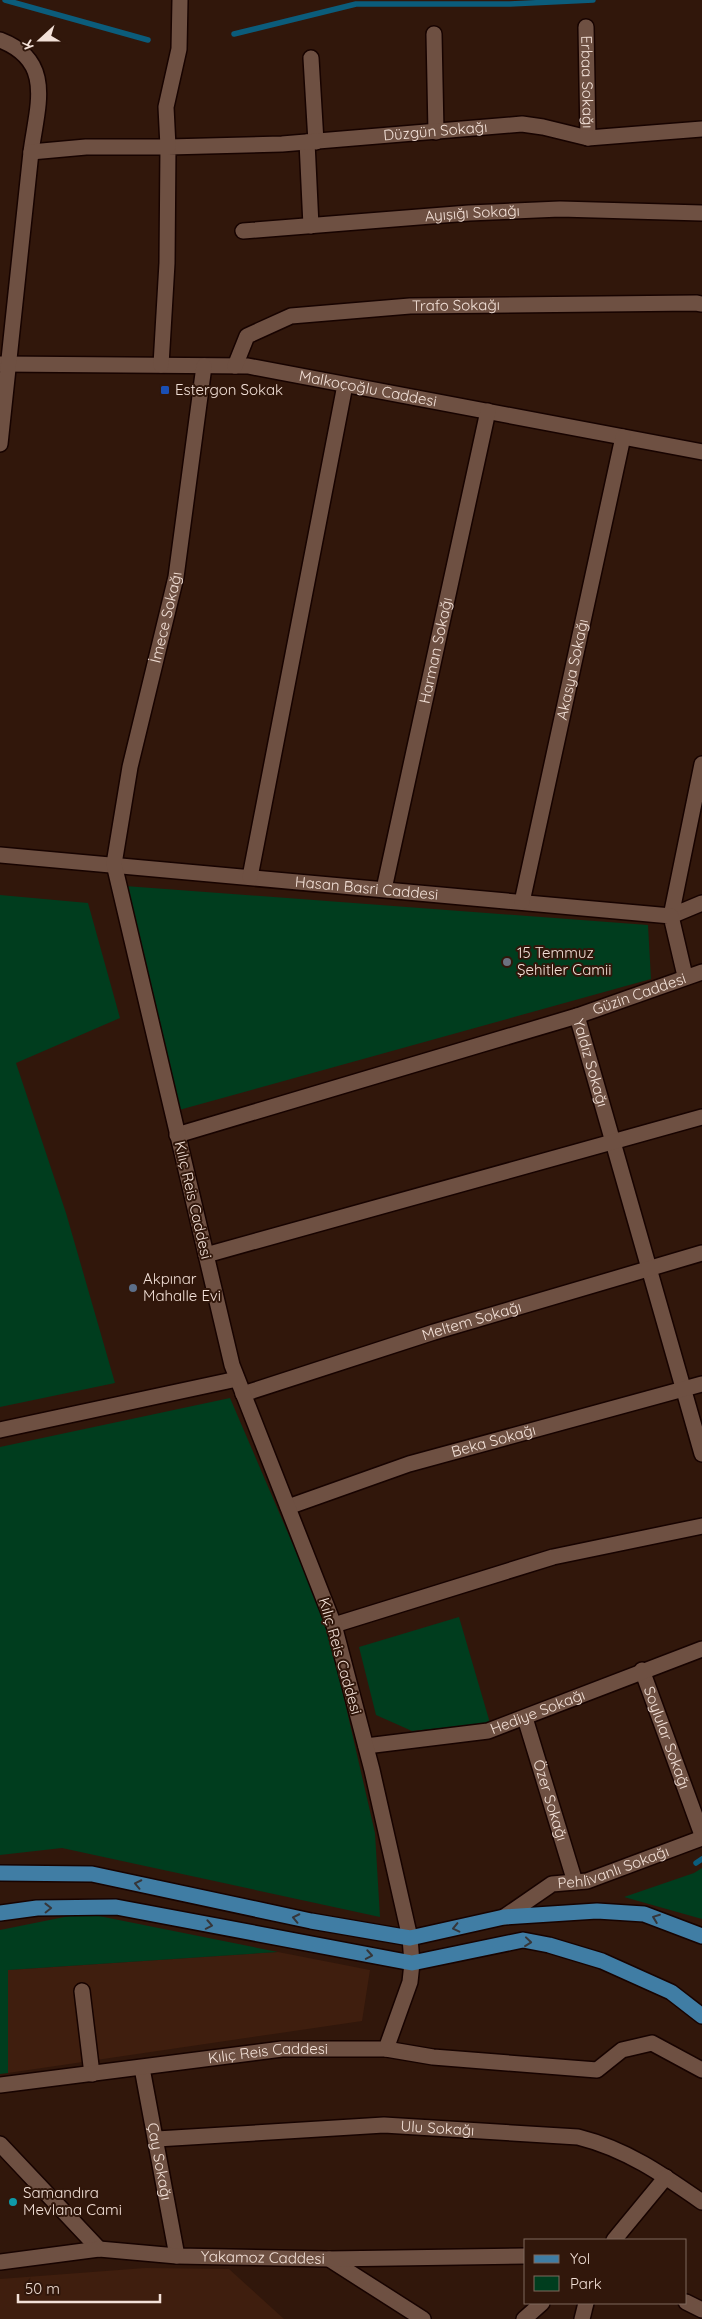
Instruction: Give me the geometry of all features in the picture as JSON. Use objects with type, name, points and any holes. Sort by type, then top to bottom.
[{"type":"main road","points":[[0,1873],[92,1874],[311,1921],[410,1938],[504,1917],[597,1911],[644,1914],[702,1936]]},
{"type":"main road","points":[[0,1914],[37,1908],[116,1907],[412,1963],[522,1940],[549,1945],[602,1961],[671,1992],[702,2016]]},
{"type":"street","points":[[161,365],[167,263],[168,147],[166,107],[178,49],[180,0]]},
{"type":"street","name":"Erbaa Sokağı","points":[[586,27],[588,138]]},
{"type":"street","points":[[434,34],[436,132]]},
{"type":"street","points":[[0,40],[19,48],[26,55],[32,63],[39,80],[5,363],[0,444]]},
{"type":"street","points":[[311,58],[311,226]]},
{"type":"street","name":"Düzgün Sokağı","points":[[31,152],[86,147],[168,147],[312,142],[387,134],[436,132],[522,124],[588,138],[702,129]]},
{"type":"street","name":"Ayışığı Sokağı","points":[[243,230],[469,213],[560,209],[702,213]]},
{"type":"street","name":"Trafo Sokağı","points":[[235,366],[246,336],[291,316],[410,306],[702,304]]},
{"type":"street","name":"Malkoçoğlu Caddesi","points":[[5,363],[248,366],[702,452]]},
{"type":"street","name":"İmece Sokağı","points":[[114,864],[130,767],[176,577],[204,366]]},
{"type":"street","points":[[250,877],[345,384]]},
{"type":"street","name":"Harman Sokağı","points":[[384,889],[488,411]]},
{"type":"street","name":"Akasya Sokağı","points":[[522,902],[622,437]]},
{"type":"street","points":[[685,976],[671,916],[702,764]]},
{"type":"street","name":"Hasan Basri Caddesi","points":[[0,855],[671,916]]},
{"type":"street","name":"Kılıç Reis Caddesi","points":[[0,2085],[282,2049],[386,2049],[410,1982],[412,1963],[410,1938],[366,1746],[334,1625],[232,1365],[114,864]]},
{"type":"street","points":[[671,916],[702,904]]},
{"type":"street","name":"Güzin Caddesi","points":[[577,1016],[685,976],[702,972]]},
{"type":"street","name":"Yaldız Sokağı","points":[[177,1135],[577,1016],[702,1454]]},
{"type":"street","points":[[206,1254],[702,1117]]},
{"type":"street","name":"Meltem Sokağı","points":[[243,1394],[434,1332],[702,1253]]},
{"type":"street","points":[[0,1430],[237,1379]]},
{"type":"street","name":"Beka Sokağı","points":[[288,1507],[409,1464],[702,1384]]},
{"type":"street","points":[[334,1625],[553,1557],[702,1526]]},
{"type":"street","name":"Hediye Sokağı","points":[[366,1746],[488,1731],[525,1718],[642,1670],[702,1649]]},
{"type":"street","name":"Soylular Sokağı","points":[[642,1670],[702,1837]]},
{"type":"street","name":"Özer Sokağı","points":[[525,1718],[575,1882]]},
{"type":"street","name":"Pehlivanlı Sokağı","points":[[504,1917],[552,1884],[587,1881],[702,1837]]},
{"type":"street","points":[[82,1991],[92,2074]]},
{"type":"street","points":[[386,2049],[433,2057],[597,2070],[622,2050],[652,2043],[702,2070]]},
{"type":"street","name":"Çay Sokağı","points":[[142,2068],[177,2256]]},
{"type":"street","name":"Ulu Sokağı","points":[[156,2139],[350,2126],[393,2125],[578,2137],[604,2143],[643,2162],[702,2202]]},
{"type":"street","points":[[2,2149],[99,2249]]},
{"type":"street","points":[[615,2239],[666,2177]]},
{"type":"street","name":"Yakamoz Caddesi","points":[[0,2262],[99,2249],[177,2256],[329,2259],[524,2256]]},
{"type":"street","points":[[329,2259],[423,2319]]},
{"type":"street","points":[[687,2302],[702,2310]]},
{"type":"street","points":[[524,2319],[541,2304]]},
{"type":"street","points":[[582,2319],[586,2304]]},
{"type":"shaded area","points":[[278,1952],[370,1970],[362,2021],[8,2073],[8,1970]]},
{"type":"shaded area","points":[[145,2268],[229,2269],[284,2319],[0,2319],[0,2279]]},
{"type":"green space","points":[[125,886],[648,925],[651,979],[179,1110]]},
{"type":"green space","points":[[0,895],[88,903],[120,1018],[16,1063],[66,1213],[115,1383],[0,1407]]},
{"type":"green space","points":[[230,1398],[327,1624],[375,1833],[380,1917],[62,1848],[0,1855],[0,1447]]},
{"type":"green space","points":[[459,1617],[490,1723],[412,1731],[376,1715],[359,1647]]},
{"type":"green space","points":[[702,1868],[702,1919],[624,1897],[694,1873]]},
{"type":"green space","points":[[84,1913],[278,1952],[8,1970],[8,2073],[0,2074],[0,1930]]},
{"type":"waterway","points":[[5,0],[148,40]]},
{"type":"waterway","points":[[234,34],[356,4],[510,4],[593,0]]},
{"type":"waterway","points":[[696,1863],[702,1859]]},
{"type":"place","name":"Estergon Sokak","points":[[165,390]]},
{"type":"place","name":"15 Temmuz Şehitler Camii","points":[[507,962]]},
{"type":"place","name":"Akpınar Mahalle Evi","points":[[133,1288]]},
{"type":"place","name":"Samandıra Mevlana Cami","points":[[13,2202]]}]
